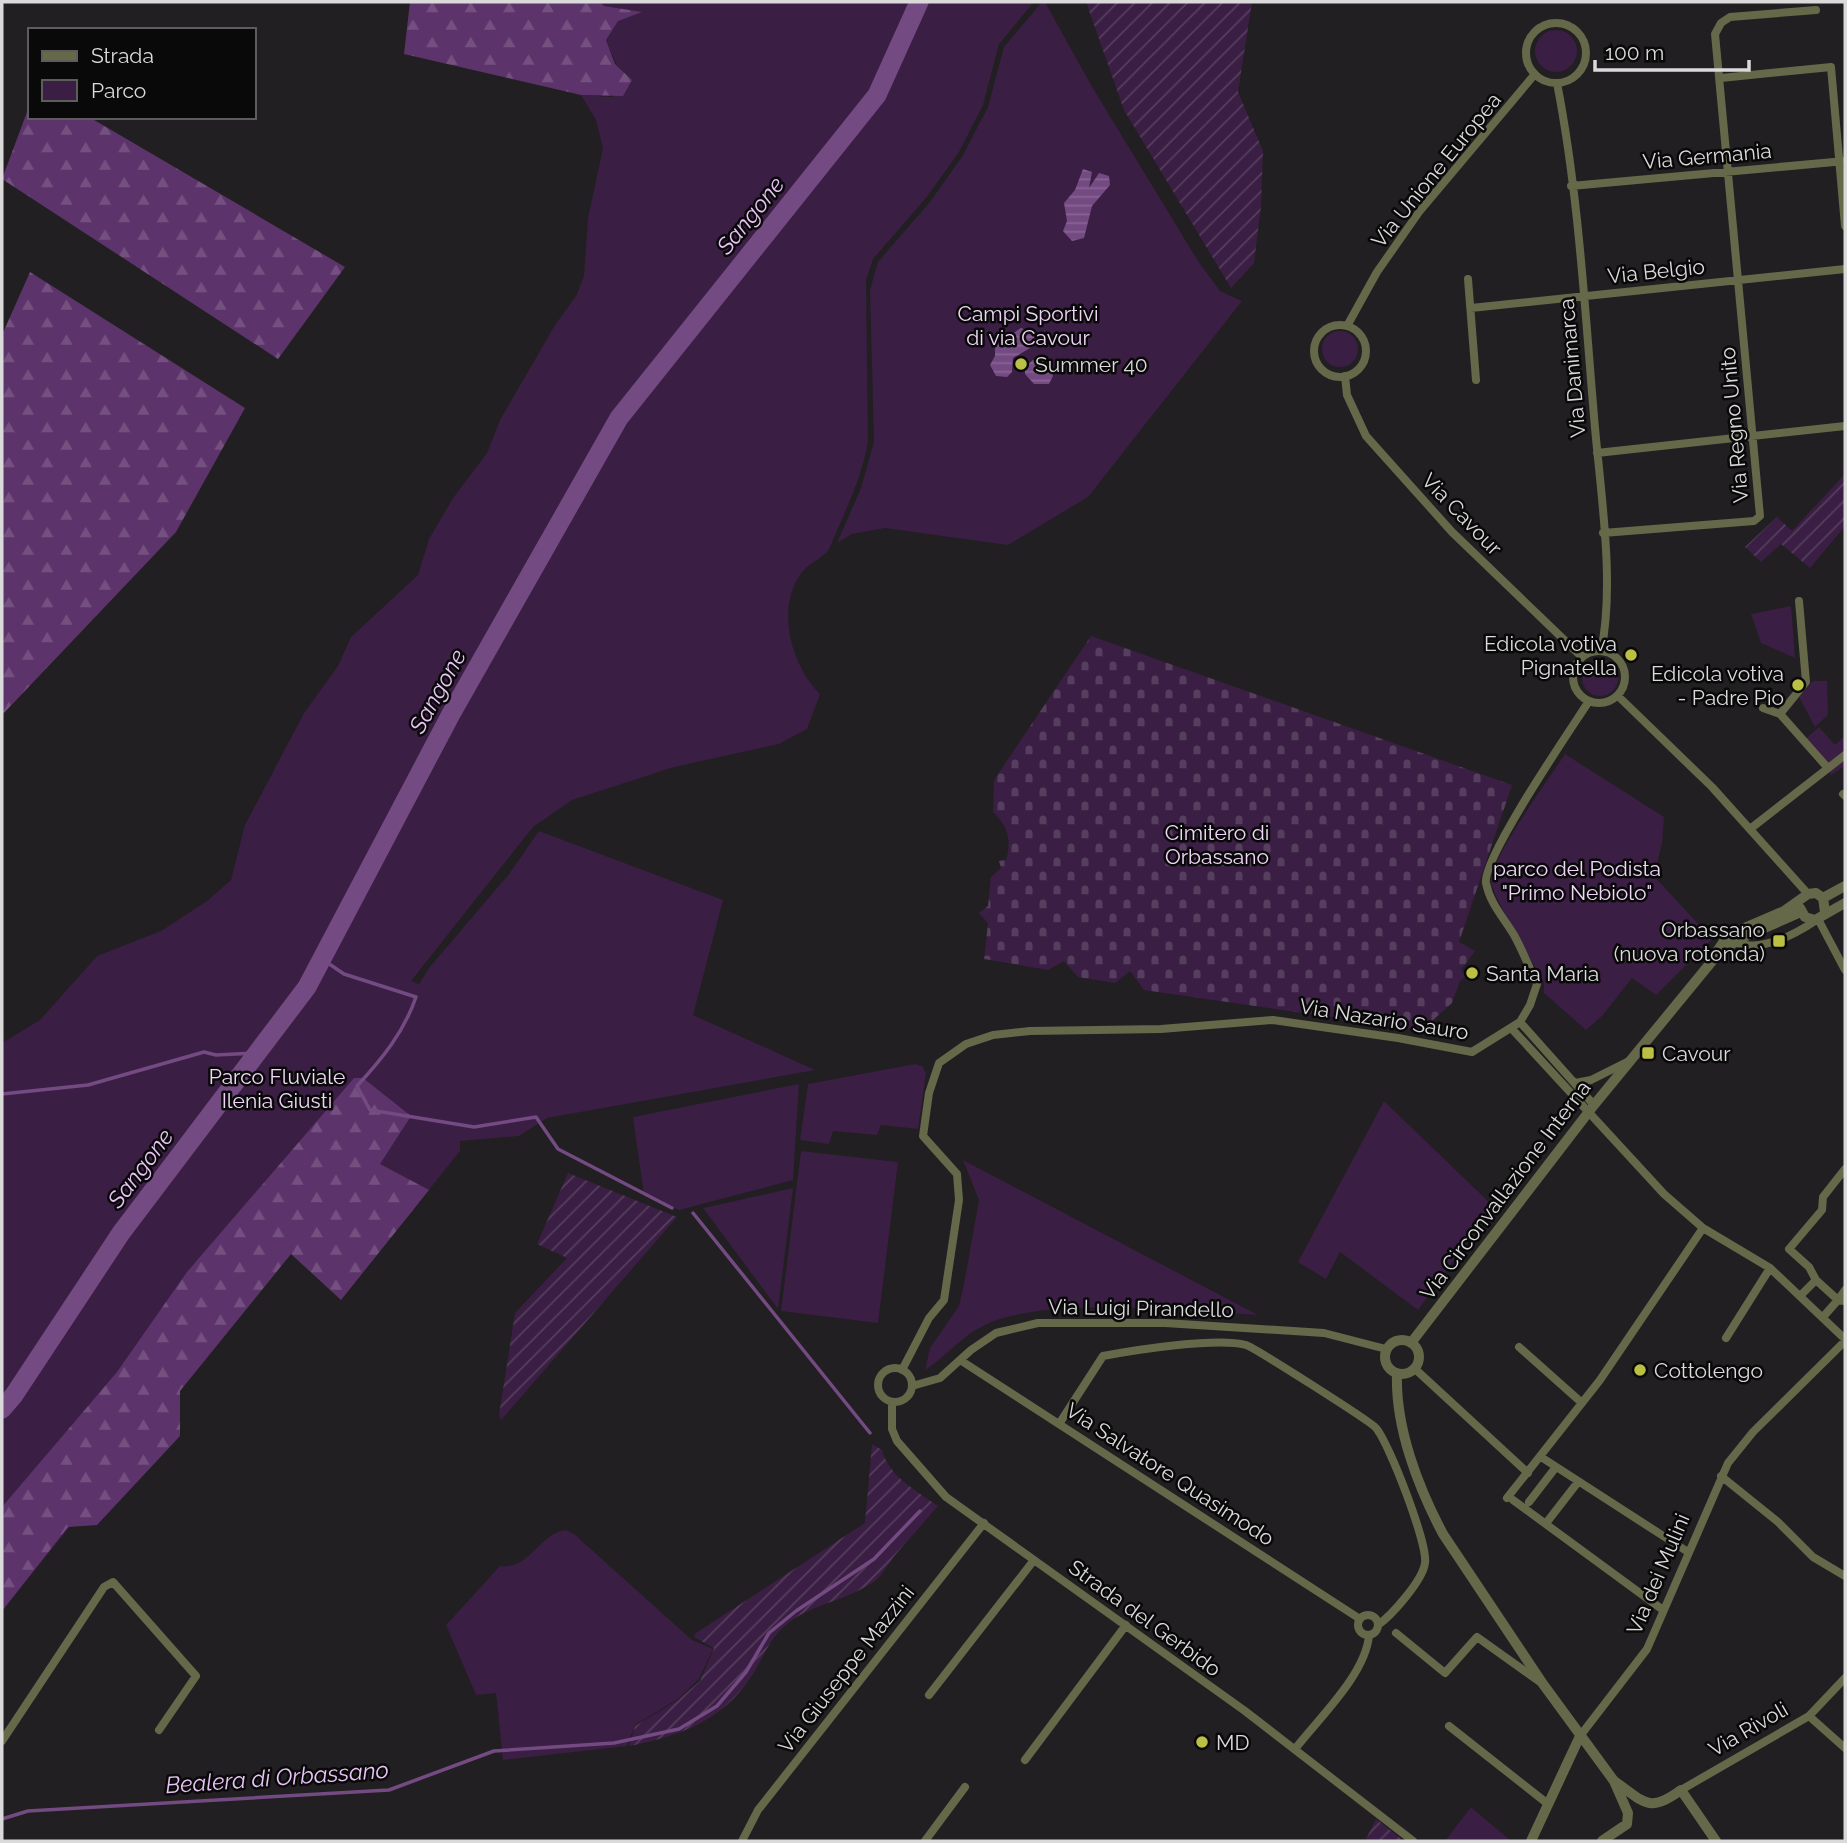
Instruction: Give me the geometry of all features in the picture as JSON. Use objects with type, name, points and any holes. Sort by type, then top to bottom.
[{"type":"street","name":"Via Regno Unito","points":[[1603,533],[1754,521],[1760,516],[1715,34],[1721,23],[1730,17],[1816,10]]},
{"type":"street","points":[[1566,24],[1584,40],[1586,57],[1579,72],[1557,83],[1535,74],[1526,58],[1529,40],[1541,26],[1566,24]]},
{"type":"street","points":[[1721,78],[1831,67],[1842,161],[1845,226]]},
{"type":"street","name":"Via Unione Europea","points":[[1347,326],[1377,272],[1419,212],[1535,74]]},
{"type":"street","name":"Via Danimarca","points":[[1557,83],[1566,126],[1608,577],[1601,651]]},
{"type":"street","name":"Via Germania","points":[[1571,186],[1842,161]]},
{"type":"street","name":"Via Belgio","points":[[1471,308],[1845,269]]},
{"type":"street","points":[[1468,279],[1476,380]]},
{"type":"street","points":[[1339,325],[1347,326],[1361,335],[1366,352],[1360,368],[1345,376],[1328,374],[1321,369],[1314,353],[1314,345],[1323,331],[1339,325]]},
{"type":"street","name":"Via Cavour","points":[[1345,376],[1347,395],[1366,436],[1452,532],[1583,657]]},
{"type":"street","points":[[1597,453],[1845,426]]},
{"type":"street","points":[[1780,714],[1806,682],[1799,601]]},
{"type":"street","points":[[1601,651],[1617,657],[1622,664],[1625,681],[1618,696],[1604,703],[1589,701],[1576,689],[1574,681],[1577,664],[1583,657],[1601,651]]},
{"type":"street","points":[[1618,696],[1712,787],[1750,829],[1803,903],[1808,919],[1822,915]]},
{"type":"street","name":"Via Nazario Sauro","points":[[902,1370],[929,1318],[944,1300],[959,1200],[957,1174],[923,1136],[929,1093],[939,1063],[966,1044],[993,1035],[1030,1031],[1161,1029],[1273,1020],[1472,1052],[1512,1029],[1520,1021],[1530,1005],[1537,984],[1513,935],[1493,904],[1485,880],[1494,856],[1528,796],[1589,701]]},
{"type":"street","points":[[1763,708],[1780,714],[1827,767]]},
{"type":"street","points":[[1750,829],[1845,755]]},
{"type":"street","points":[[1823,898],[1845,886]]},
{"type":"street","points":[[1713,961],[1717,947],[1728,935],[1803,903],[1816,893],[1823,898]]},
{"type":"street","points":[[1823,898],[1822,915],[1845,970]]},
{"type":"street","points":[[1734,942],[1752,946],[1798,932],[1845,902]]},
{"type":"street","name":"Via Circonvallazione Interna","points":[[1411,1343],[1591,1110],[1713,961],[1734,942],[1803,903]]},
{"type":"street","points":[[1520,1021],[1575,1083],[1591,1110]]},
{"type":"street","points":[[1512,1029],[1591,1110],[1636,1167],[1703,1228],[1770,1268],[1845,1340]]},
{"type":"street","name":"Via Circonvallazione Interna","points":[[1575,1083],[1591,1080],[1630,1061]]},
{"type":"street","points":[[1842,1301],[1816,1280],[1810,1267],[1789,1249],[1822,1210],[1823,1197],[1845,1168]]},
{"type":"street","points":[[1578,1482],[1543,1525],[1510,1499],[1600,1380],[1703,1228]]},
{"type":"street","points":[[1726,1338],[1770,1268]]},
{"type":"street","points":[[1800,1296],[1816,1280]]},
{"type":"street","points":[[1823,1317],[1842,1301],[1845,1290]]},
{"type":"street","name":"Via Luigi Pirandello","points":[[912,1386],[940,1378],[996,1332],[1014,1326],[1105,1321],[1324,1334],[1386,1349]]},
{"type":"street","points":[[1397,1373],[1387,1366],[1386,1349],[1396,1340],[1411,1343],[1418,1353],[1414,1368]]},
{"type":"street","name":"Via dei Mulini","points":[[1531,1841],[1580,1736],[1647,1649],[1721,1476],[1742,1446],[1845,1340]]},
{"type":"street","points":[[1059,1424],[1103,1356],[1149,1347],[1248,1346],[1377,1430],[1415,1514],[1426,1559],[1423,1569],[1393,1614],[1369,1635],[1366,1656],[1357,1671],[1294,1749]]},
{"type":"street","points":[[1519,1348],[1582,1403]]},
{"type":"street","name":"Via Salvatore Quasimodo","points":[[960,1360],[1360,1619],[1371,1616],[1378,1625]]},
{"type":"street","points":[[1397,1373],[1414,1368]]},
{"type":"street","points":[[1414,1368],[1528,1473]]},
{"type":"street","points":[[888,1370],[902,1370],[910,1377],[912,1386],[906,1398],[892,1402],[881,1394],[879,1380],[888,1370]]},
{"type":"street","points":[[1397,1373],[1397,1398],[1408,1446],[1431,1511],[1473,1581],[1614,1781],[1628,1813],[1627,1824],[1621,1831],[1602,1841]]},
{"type":"street","name":"Strada del Gerbido","points":[[892,1402],[892,1429],[901,1449],[946,1497],[1126,1625],[1413,1841]]},
{"type":"street","points":[[1541,1457],[1688,1552]]},
{"type":"street","points":[[1529,1502],[1556,1467]]},
{"type":"street","points":[[1721,1476],[1778,1522],[1813,1557],[1845,1576]]},
{"type":"street","name":"Via Giuseppe Mazzini","points":[[742,1841],[758,1810],[984,1522]]},
{"type":"street","points":[[1547,1522],[1663,1610]]},
{"type":"street","points":[[929,1695],[1034,1560]]},
{"type":"street","points":[[2,1741],[104,1587],[113,1582],[196,1676],[159,1730]]},
{"type":"street","name":"Via Salvatore Quasimodo","points":[[1360,1619],[1360,1632],[1369,1635]]},
{"type":"street","points":[[1025,1760],[1126,1625]]},
{"type":"street","points":[[1396,1633],[1446,1673],[1476,1637],[1544,1685]]},
{"type":"street","name":"Via Rivoli","points":[[1614,1781],[1644,1802],[1662,1804],[1681,1790],[1809,1716],[1845,1678]]},
{"type":"street","points":[[1809,1716],[1845,1748]]},
{"type":"street","points":[[1449,1726],[1548,1804]]},
{"type":"street","points":[[926,1841],[965,1787]]},
{"type":"street","points":[[1681,1790],[1716,1841]]},
{"type":"green space","points":[[410,2],[600,2],[604,6],[642,12],[618,21],[606,40],[615,64],[632,80],[623,96],[581,95],[404,54]]},
{"type":"green space","name":"Parco Fluviale Ilenia Giusti","points":[[600,2],[1034,2],[999,44],[983,105],[959,152],[926,198],[873,259],[866,280],[868,441],[862,469],[830,547],[802,572],[789,602],[788,618],[794,652],[801,668],[820,694],[807,729],[779,744],[674,767],[572,800],[533,827],[411,981],[419,984],[429,968],[509,874],[539,831],[723,900],[693,1015],[815,1070],[547,1118],[519,1136],[460,1141],[460,1151],[385,1245],[312,1227],[2,1611],[2,1043],[40,1020],[97,956],[161,931],[207,901],[231,880],[245,825],[304,713],[338,666],[351,637],[418,575],[429,539],[453,498],[487,453],[500,420],[555,325],[576,296],[584,276],[588,218],[603,148],[596,120],[581,95],[612,97],[632,80],[616,64],[606,40],[618,20],[640,12],[604,6]]},
{"type":"green space","name":"Campi Sportivi di via Cavour","points":[[1042,2],[1045,2],[1091,85],[1198,261],[1220,291],[1242,301],[1088,497],[1008,545],[885,528],[852,534],[837,543],[861,488],[874,442],[870,290],[878,262],[930,202],[963,155],[988,107],[1004,47]]},
{"type":"green space","points":[[1086,2],[1252,2],[1238,92],[1263,151],[1261,206],[1254,263],[1231,288],[1124,110]]},
{"type":"green space","points":[[1556,30],[1571,36],[1577,51],[1571,66],[1556,72],[1541,66],[1535,51],[1541,36]]},
{"type":"green space","points":[[28,109],[28,119],[92,119],[345,267],[278,359],[2,179]]},
{"type":"green space","points":[[30,272],[245,408],[176,532],[2,715],[2,335]]},
{"type":"green space","points":[[1340,331],[1352,337],[1358,349],[1352,361],[1340,367],[1328,361],[1322,349],[1328,337]]},
{"type":"green space","points":[[1845,474],[1845,526],[1810,568],[1781,544],[1761,562],[1745,547],[1777,517],[1792,531]]},
{"type":"green space","points":[[1791,606],[1795,658],[1761,643],[1751,614]]},
{"type":"green space","name":"Cimitero di Orbassano","points":[[1091,636],[1512,785],[1459,942],[1475,951],[1461,970],[1467,976],[1460,981],[1452,1003],[1422,1030],[1144,990],[1130,971],[1115,983],[1078,977],[1064,961],[1048,970],[984,959],[988,923],[979,913],[988,906],[991,877],[1001,868],[999,861],[1006,860],[1009,846],[1005,828],[993,812],[994,780]]},
{"type":"green space","points":[[1600,660],[1613,665],[1618,678],[1613,691],[1600,696],[1587,691],[1582,678],[1587,665]]},
{"type":"green space","points":[[1813,681],[1827,681],[1828,715],[1815,727],[1799,697]]},
{"type":"green space","points":[[1819,727],[1835,745],[1845,736],[1845,766],[1831,775],[1804,740]]},
{"type":"green space","name":"parco del Podista \"Primo Nebiolo\"","points":[[1565,754],[1664,817],[1662,843],[1654,876],[1712,939],[1656,995],[1632,978],[1603,1015],[1586,1030],[1544,993],[1544,983],[1505,915],[1491,881],[1510,837]]},
{"type":"green space","points":[[915,1064],[922,1066],[926,1073],[918,1129],[881,1125],[877,1135],[833,1131],[829,1144],[800,1140],[808,1084]]},
{"type":"green space","points":[[354,1078],[363,1078],[411,1116],[380,1164],[429,1190],[341,1300],[291,1254],[180,1391],[180,1436],[97,1525],[68,1527],[2,1611],[2,1507],[117,1372],[187,1272]]},
{"type":"green space","points":[[799,1084],[793,1180],[679,1210],[644,1195],[633,1117]]},
{"type":"green space","points":[[1384,1101],[1493,1206],[1418,1310],[1340,1252],[1326,1279],[1298,1262]]},
{"type":"green space","points":[[801,1151],[898,1162],[878,1323],[781,1311]]},
{"type":"green space","points":[[963,1160],[1258,1315],[1079,1308],[1011,1316],[985,1325],[968,1335],[925,1370],[930,1348],[959,1306],[964,1284],[979,1200]]},
{"type":"green space","points":[[568,1173],[677,1217],[501,1420],[499,1415],[515,1313],[567,1258],[537,1244]]},
{"type":"green space","points":[[793,1188],[778,1309],[703,1208]]},
{"type":"green space","points":[[872,1444],[882,1450],[897,1476],[938,1506],[876,1580],[854,1593],[807,1612],[786,1625],[770,1643],[751,1677],[739,1692],[713,1716],[665,1738],[629,1746],[635,1726],[678,1700],[700,1681],[714,1648],[694,1637],[696,1633],[865,1523]]},
{"type":"green space","points":[[566,1530],[574,1534],[692,1640],[713,1649],[699,1679],[678,1699],[635,1725],[627,1746],[503,1760],[496,1693],[476,1695],[446,1625],[500,1566],[519,1562],[549,1537]]},
{"type":"green space","points":[[1471,1807],[1511,1841],[1445,1841]]},
{"type":"green space","points":[[1376,1819],[1404,1841],[1365,1841]]},
{"type":"shaded area","points":[[1083,169],[1092,172],[1089,188],[1099,173],[1109,176],[1110,185],[1092,206],[1084,238],[1072,241],[1063,231],[1067,221],[1064,203],[1075,190]]},
{"type":"shaded area","points":[[1021,328],[1033,334],[1035,341],[1032,347],[1013,358],[1012,372],[1007,377],[996,376],[990,365],[995,356],[995,344],[1010,341],[1012,334]]},
{"type":"shaded area","points":[[1033,360],[1052,362],[1053,376],[1049,384],[1034,384],[1025,374],[1025,367]]},
{"type":"waterway","name":"Sangone","points":[[2,1409],[121,1233],[307,987],[451,714],[619,418],[877,95],[919,2]]},
{"type":"waterway","points":[[322,959],[344,974],[416,997],[391,1044],[357,1086],[370,1110],[474,1127],[536,1117],[558,1149],[672,1208]]},
{"type":"waterway","points":[[2,1094],[88,1085],[204,1052],[216,1055],[255,1053]]},
{"type":"waterway","points":[[693,1213],[870,1433]]},
{"type":"waterway","name":"Bealera di Orbassano","points":[[2,1819],[28,1811],[389,1790],[494,1751],[614,1743],[679,1729],[717,1706],[746,1672],[769,1633],[796,1611],[874,1559],[920,1511]]},
{"type":"place","name":"Summer 40","points":[[1021,364]]},
{"type":"place","name":"Edicola votiva Pignatella","points":[[1631,655]]},
{"type":"place","name":"Edicola votiva - Padre Pio","points":[[1798,685]]},
{"type":"place","name":"Orbassano (nuova rotonda)","points":[[1779,941]]},
{"type":"place","name":"Santa Maria","points":[[1472,973]]},
{"type":"place","name":"Cavour","points":[[1648,1053]]},
{"type":"place","name":"Cottolengo","points":[[1640,1370]]},
{"type":"place","name":"MD","points":[[1202,1742]]}]
